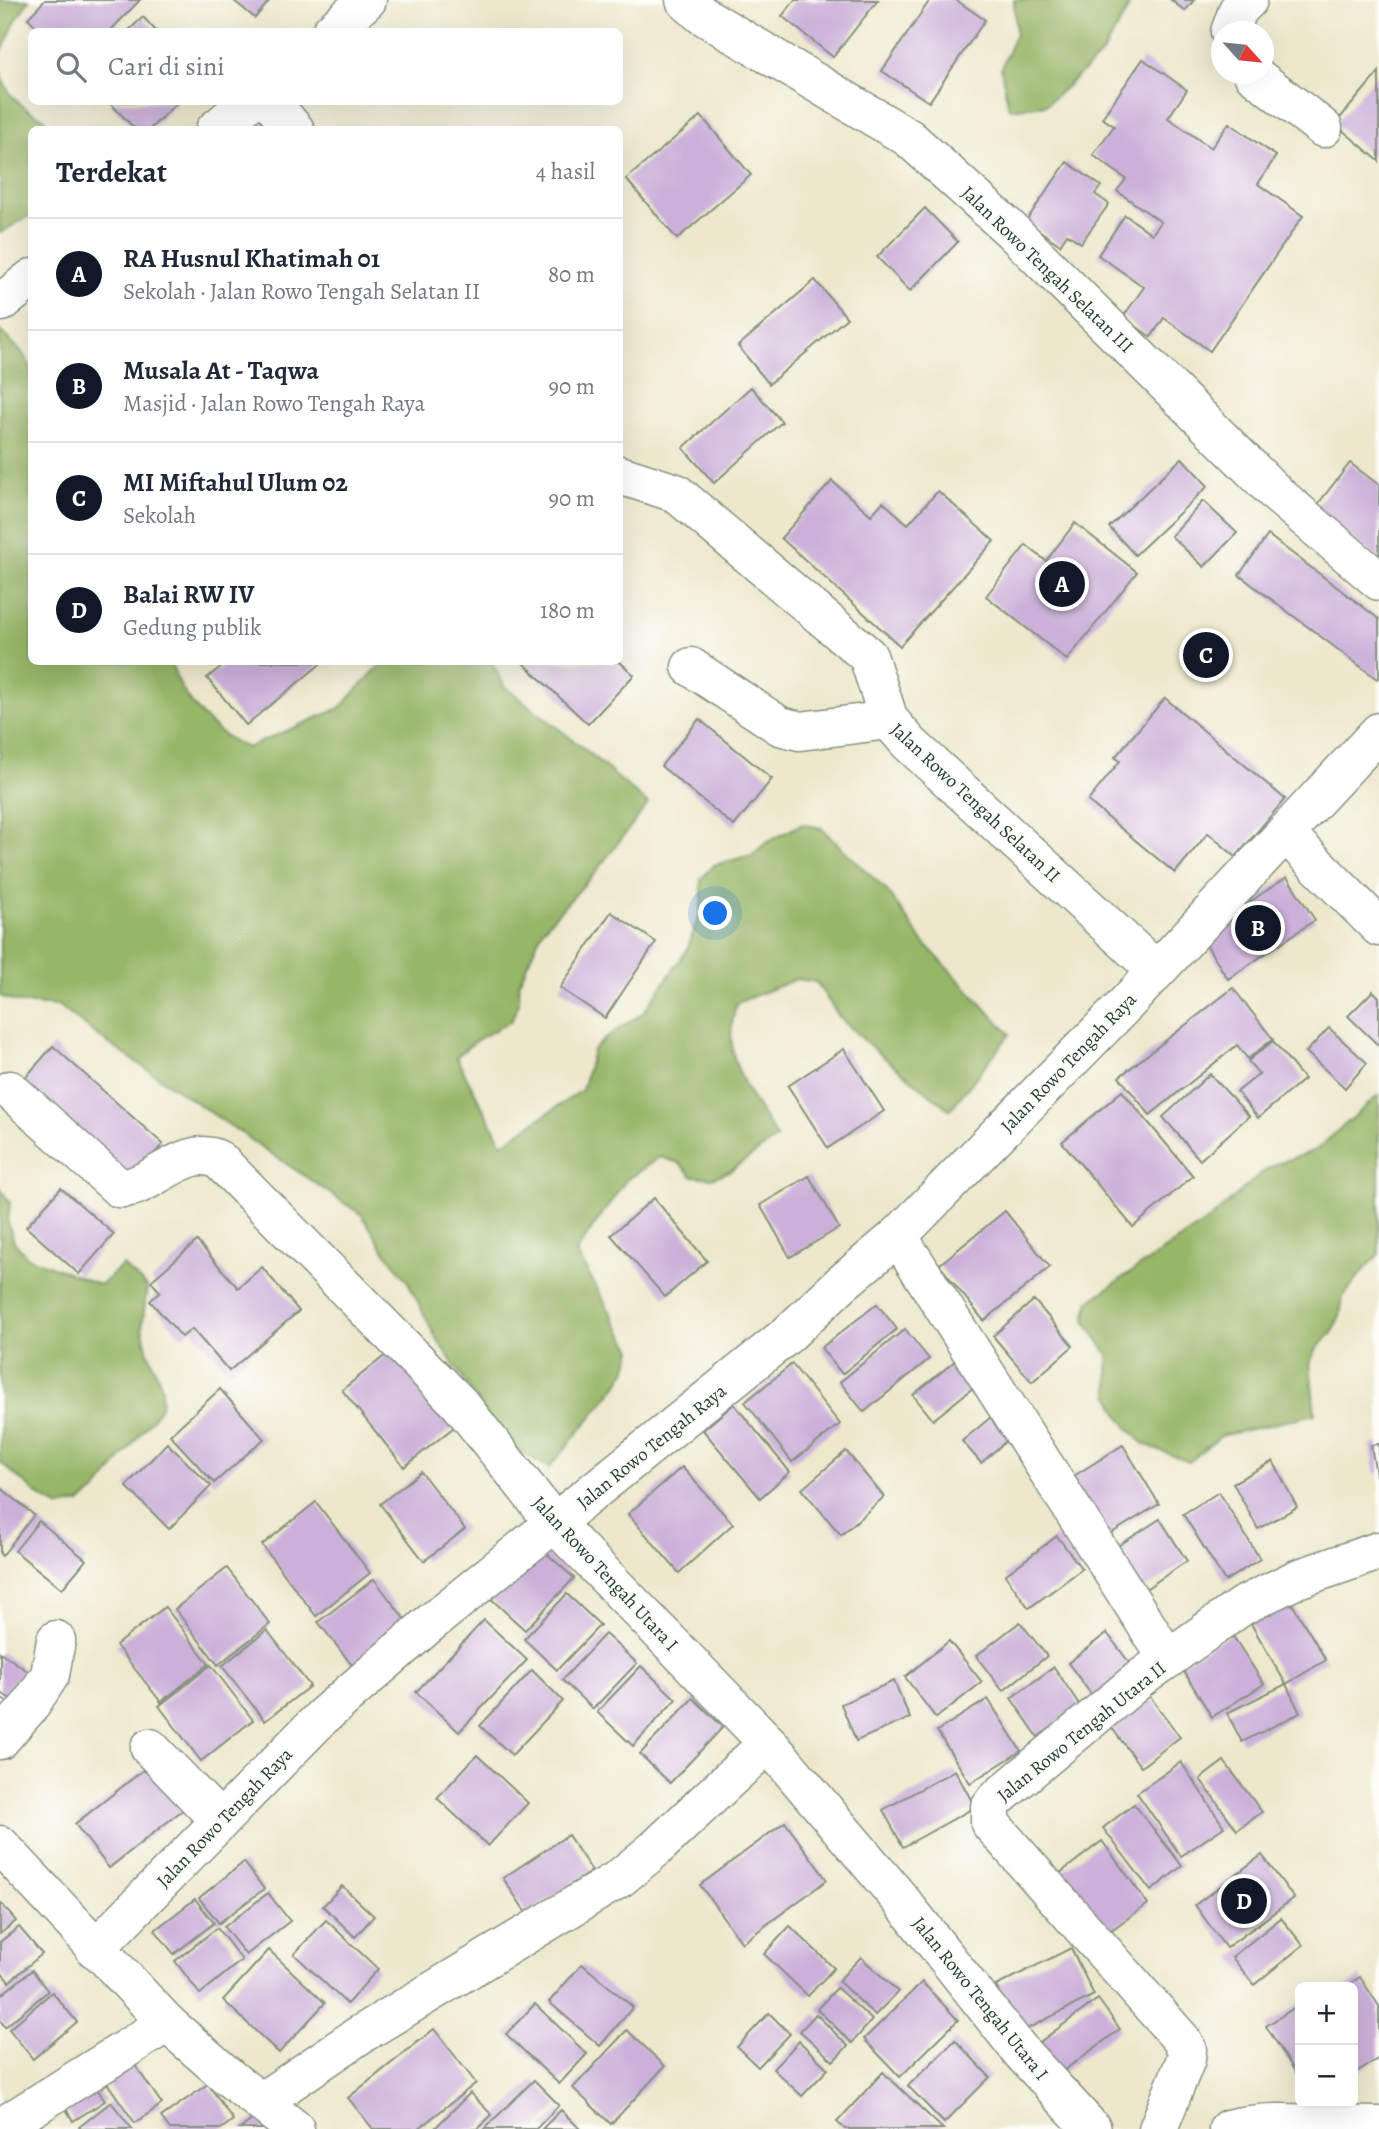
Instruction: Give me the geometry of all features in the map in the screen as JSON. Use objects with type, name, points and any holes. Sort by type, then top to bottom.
[{"type":"street","points":[[336,28],[367,0]]},
{"type":"street","name":"Jalan Rowo Tengah Selatan III","points":[[685,0],[702,15],[909,138],[1012,231],[1278,495],[1379,581]]},
{"type":"street","points":[[1234,21],[1238,10],[1248,0]]},
{"type":"street","points":[[1266,84],[1323,128]]},
{"type":"street","points":[[220,126],[245,105]]},
{"type":"street","points":[[274,105],[292,126]]},
{"type":"street","points":[[2,302],[28,281]]},
{"type":"street","name":"Jalan Rowo Tengah Selatan II","points":[[623,476],[676,493],[868,656],[889,720],[909,743],[1156,970]]},
{"type":"street","points":[[691,667],[780,726],[800,732],[889,720]]},
{"type":"street","name":"Jalan Rowo Tengah Raya","points":[[95,1949],[322,1717],[428,1625],[787,1335],[841,1284],[898,1236],[1156,970],[1379,732]]},
{"type":"street","points":[[1285,833],[1379,927]]},
{"type":"street","name":"Jalan Rowo Tengah Utara I","points":[[10,1090],[119,1188],[127,1189],[200,1155],[206,1154],[219,1160],[460,1405],[555,1524],[768,1743],[900,1899],[1021,2053],[1092,2129]]},
{"type":"street","points":[[898,1236],[1168,1659]]},
{"type":"street","name":"Jalan Rowo Tengah Utara II","points":[[1158,2129],[1186,2060],[1186,2049],[1181,2039],[990,1824],[990,1807],[996,1799],[1141,1678],[1242,1606],[1297,1578],[1379,1551]]},
{"type":"street","points":[[0,1740],[29,1707],[50,1675],[56,1640]]},
{"type":"street","points":[[261,2102],[369,2029],[620,1878],[655,1849],[768,1743]]},
{"type":"street","points":[[150,1748],[220,1821]]},
{"type":"street","points":[[0,1845],[167,2023],[295,2129]]},
{"type":"street","points":[[0,2128],[38,2118],[167,2023]]},
{"type":"street","points":[[1228,2129],[1269,2123],[1379,2126]]},
{"type":"green space","points":[[0,0],[29,0],[15,22],[0,55]]},
{"type":"green space","points":[[1014,0],[1124,0],[1129,7],[1101,55],[1046,105],[1009,109],[1001,69],[1016,33]]},
{"type":"green space","points":[[0,70],[10,93],[22,105],[44,118],[48,126],[28,126],[28,217],[0,233]]},
{"type":"green space","points":[[0,331],[21,351],[28,362],[28,665],[172,665],[182,689],[200,713],[222,733],[247,748],[340,708],[380,665],[494,665],[504,686],[582,747],[648,804],[594,874],[543,929],[519,983],[519,1003],[511,1021],[477,1040],[456,1057],[502,1144],[582,1090],[593,1050],[608,1036],[643,1013],[687,950],[699,916],[701,879],[714,865],[752,855],[767,842],[802,824],[821,828],[888,892],[924,943],[1010,1034],[950,1110],[876,1051],[840,1018],[816,982],[796,979],[737,1003],[732,1022],[734,1058],[747,1090],[777,1138],[730,1171],[712,1178],[692,1176],[679,1163],[660,1157],[626,1180],[576,1252],[632,1350],[626,1371],[615,1388],[549,1468],[505,1443],[435,1336],[408,1282],[362,1215],[105,1041],[59,1006],[20,1003],[0,996]]},
{"type":"green space","points":[[1379,1095],[1379,1254],[1343,1297],[1340,1315],[1332,1333],[1318,1347],[1310,1362],[1315,1414],[1221,1436],[1189,1462],[1144,1444],[1117,1412],[1109,1393],[1108,1355],[1085,1321],[1089,1301],[1211,1218],[1260,1174],[1276,1164],[1316,1150]]},
{"type":"green space","points":[[0,1188],[10,1203],[8,1223],[14,1242],[27,1257],[100,1285],[123,1265],[147,1287],[142,1327],[147,1349],[162,1387],[161,1407],[97,1490],[80,1503],[60,1507],[42,1498],[0,1462]]},
{"type":"building","points":[[45,0],[140,0],[113,28],[38,28],[28,18]]},
{"type":"building","points":[[233,0],[270,0],[255,18]]},
{"type":"building","points":[[795,0],[878,0],[833,57],[782,16]]},
{"type":"building","points":[[930,0],[956,0],[985,20],[929,102],[882,71]]},
{"type":"building","points":[[1171,0],[1194,0],[1185,11]]},
{"type":"building","points":[[143,17],[153,28],[131,28]]},
{"type":"building","points":[[1143,59],[1187,90],[1168,118],[1211,148],[1229,123],[1276,156],[1258,184],[1303,216],[1210,351],[1164,318],[1151,337],[1123,317],[1144,287],[1098,255],[1125,215],[1152,234],[1161,222],[1117,191],[1126,179],[1093,155],[1114,126],[1102,118]]},
{"type":"building","points":[[1379,72],[1379,161],[1335,124]]},
{"type":"building","points":[[112,105],[175,105],[153,126],[132,126]]},
{"type":"building","points":[[701,116],[751,175],[677,239],[626,179]]},
{"type":"building","points":[[1067,162],[1101,186],[1095,194],[1109,204],[1081,243],[1067,234],[1060,245],[1026,221]]},
{"type":"building","points":[[925,208],[958,242],[910,291],[877,257]]},
{"type":"building","points":[[815,280],[847,318],[769,384],[738,346]]},
{"type":"building","points":[[751,387],[782,422],[714,483],[683,448]]},
{"type":"building","points":[[1182,458],[1208,486],[1135,555],[1109,527]]},
{"type":"building","points":[[1350,463],[1379,485],[1379,559],[1314,509]]},
{"type":"building","points":[[832,481],[871,515],[883,502],[908,524],[938,491],[994,541],[900,646],[781,538]]},
{"type":"building","points":[[1203,501],[1237,533],[1204,567],[1171,536]]},
{"type":"building","points":[[1075,523],[1137,572],[1067,660],[986,596],[1026,545],[1046,561]]},
{"type":"building","points":[[1268,535],[1379,619],[1377,679],[1239,575]]},
{"type":"building","points":[[223,665],[319,665],[246,725],[207,678]]},
{"type":"building","points":[[525,665],[623,665],[634,675],[588,724]]},
{"type":"building","points":[[1165,698],[1285,799],[1236,857],[1208,833],[1175,873],[1088,801],[1120,761],[1115,757]]},
{"type":"building","points":[[699,719],[772,779],[734,826],[661,766]]},
{"type":"building","points":[[1287,877],[1315,920],[1228,979],[1200,935]]},
{"type":"building","points":[[611,912],[656,942],[605,1018],[560,988]]},
{"type":"building","points":[[1233,988],[1273,1039],[1248,1059],[1237,1045],[1150,1115],[1119,1077]]},
{"type":"building","points":[[1373,991],[1379,997],[1379,1046],[1348,1016]]},
{"type":"building","points":[[1329,1028],[1367,1063],[1345,1088],[1306,1052]]},
{"type":"building","points":[[1273,1041],[1304,1079],[1258,1118],[1237,1092],[1259,1074],[1248,1061]]},
{"type":"building","points":[[53,1046],[163,1144],[128,1184],[18,1086]]},
{"type":"building","points":[[844,1049],[884,1111],[828,1148],[788,1086]]},
{"type":"building","points":[[1210,1074],[1249,1116],[1200,1160],[1163,1117]]},
{"type":"building","points":[[1122,1091],[1193,1176],[1133,1227],[1062,1142]]},
{"type":"building","points":[[809,1176],[839,1228],[790,1257],[760,1205]]},
{"type":"building","points":[[61,1188],[114,1234],[79,1274],[26,1227]]},
{"type":"building","points":[[654,1198],[707,1261],[665,1297],[611,1235]]},
{"type":"building","points":[[1005,1211],[1050,1267],[984,1321],[939,1265]]},
{"type":"building","points":[[197,1241],[238,1288],[262,1267],[299,1311],[229,1371],[192,1329],[182,1337],[150,1301],[160,1292],[151,1281]]},
{"type":"building","points":[[1034,1300],[1073,1346],[1032,1382],[993,1336]]},
{"type":"building","points":[[877,1304],[897,1329],[842,1374],[821,1348]]},
{"type":"building","points":[[905,1329],[929,1359],[864,1412],[840,1382]]},
{"type":"building","points":[[392,1350],[454,1427],[404,1467],[342,1390]]},
{"type":"building","points":[[960,1357],[980,1382],[933,1420],[913,1395]]},
{"type":"building","points":[[792,1364],[840,1424],[792,1462],[745,1402]]},
{"type":"building","points":[[220,1389],[264,1439],[214,1483],[170,1435]]},
{"type":"building","points":[[734,1404],[790,1472],[760,1498],[703,1430]]},
{"type":"building","points":[[996,1413],[1014,1434],[981,1463],[962,1441]]},
{"type":"building","points":[[167,1443],[211,1486],[169,1529],[126,1486]]},
{"type":"building","points":[[1379,1444],[1379,1474],[1376,1475],[1371,1445]]},
{"type":"building","points":[[1123,1445],[1159,1504],[1102,1539],[1066,1481]]},
{"type":"building","points":[[846,1451],[884,1497],[841,1535],[802,1489]]},
{"type":"building","points":[[1273,1461],[1297,1507],[1258,1529],[1233,1483]]},
{"type":"building","points":[[682,1467],[733,1524],[679,1573],[628,1514]]},
{"type":"building","points":[[421,1472],[465,1529],[424,1561],[380,1504]]},
{"type":"building","points":[[0,1487],[34,1515],[2,1556],[0,1554]]},
{"type":"building","points":[[1219,1492],[1260,1559],[1225,1581],[1183,1514]]},
{"type":"building","points":[[316,1502],[370,1573],[316,1616],[262,1545]]},
{"type":"building","points":[[1160,1519],[1187,1561],[1138,1594],[1110,1551]]},
{"type":"building","points":[[39,1521],[86,1560],[62,1589],[15,1551]]},
{"type":"building","points":[[1057,1536],[1082,1569],[1029,1608],[1005,1575]]},
{"type":"building","points":[[536,1544],[574,1578],[525,1630],[488,1596]]},
{"type":"building","points":[[227,1568],[270,1624],[218,1665],[175,1609]]},
{"type":"building","points":[[374,1579],[407,1622],[352,1665],[318,1622]]},
{"type":"building","points":[[1285,1592],[1326,1660],[1286,1684],[1246,1615]]},
{"type":"building","points":[[567,1594],[600,1625],[557,1670],[524,1639]]},
{"type":"building","points":[[165,1607],[209,1664],[161,1702],[116,1645]]},
{"type":"building","points":[[484,1620],[527,1660],[459,1732],[416,1692]]},
{"type":"building","points":[[1020,1622],[1047,1656],[1003,1691],[976,1656]]},
{"type":"building","points":[[267,1630],[310,1686],[265,1721],[222,1666]]},
{"type":"building","points":[[1107,1633],[1137,1673],[1097,1702],[1068,1663]]},
{"type":"building","points":[[1231,1633],[1264,1684],[1212,1717],[1180,1665]]},
{"type":"building","points":[[605,1634],[637,1663],[593,1709],[562,1680]]},
{"type":"building","points":[[949,1641],[982,1682],[936,1718],[905,1677]]},
{"type":"building","points":[[0,1652],[39,1679],[21,1706],[0,1692]]},
{"type":"building","points":[[211,1665],[253,1720],[201,1761],[159,1706]]},
{"type":"building","points":[[641,1666],[676,1699],[633,1746],[597,1712]]},
{"type":"building","points":[[1054,1667],[1081,1707],[1038,1737],[1011,1698]]},
{"type":"building","points":[[532,1670],[563,1701],[512,1755],[480,1726]]},
{"type":"building","points":[[894,1681],[910,1718],[856,1741],[841,1704]]},
{"type":"building","points":[[1286,1684],[1300,1713],[1242,1742],[1227,1713]]},
{"type":"building","points":[[1148,1694],[1180,1737],[1141,1767],[1109,1724]]},
{"type":"building","points":[[0,1697],[19,1709],[0,1736]]},
{"type":"building","points":[[693,1698],[723,1727],[670,1783],[640,1754]]},
{"type":"building","points":[[988,1699],[1021,1751],[970,1783],[937,1731]]},
{"type":"building","points":[[477,1755],[528,1803],[488,1846],[437,1798]]},
{"type":"building","points":[[1224,1761],[1262,1812],[1237,1830],[1200,1779]]},
{"type":"building","points":[[1181,1762],[1224,1827],[1181,1856],[1137,1793]]},
{"type":"building","points":[[151,1764],[185,1808],[109,1868],[75,1824]]},
{"type":"building","points":[[955,1770],[975,1807],[903,1847],[883,1810]]},
{"type":"building","points":[[1134,1804],[1182,1866],[1151,1891],[1103,1828]]},
{"type":"building","points":[[785,1822],[827,1880],[742,1943],[700,1885]]},
{"type":"building","points":[[568,1835],[592,1871],[527,1914],[503,1878]]},
{"type":"building","points":[[1102,1841],[1148,1904],[1100,1938],[1055,1877]]},
{"type":"building","points":[[1262,1855],[1294,1898],[1226,1948],[1195,1905]]},
{"type":"building","points":[[244,1862],[264,1889],[219,1923],[199,1898]]},
{"type":"building","points":[[342,1886],[374,1916],[355,1937],[323,1906]]},
{"type":"building","points":[[268,1893],[290,1921],[246,1955],[224,1927]]},
{"type":"building","points":[[195,1899],[214,1923],[174,1954],[155,1930]]},
{"type":"building","points":[[0,1902],[16,1921],[0,1934]]},
{"type":"building","points":[[1281,1918],[1303,1945],[1254,1985],[1232,1957]]},
{"type":"building","points":[[326,1920],[378,1969],[347,2004],[294,1954]]},
{"type":"building","points":[[790,1926],[834,1968],[808,1996],[764,1954]]},
{"type":"building","points":[[19,1927],[42,1954],[9,1982],[0,1971],[0,1942]]},
{"type":"building","points":[[217,1928],[242,1960],[200,1994],[175,1961]]},
{"type":"building","points":[[1071,1948],[1094,1995],[1019,2033],[996,1986]]},
{"type":"building","points":[[269,1950],[325,2003],[279,2053],[223,2000]]},
{"type":"building","points":[[861,1957],[898,1992],[875,2015],[838,1981]]},
{"type":"building","points":[[582,1964],[633,2007],[600,2046],[549,2002]]},
{"type":"building","points":[[32,1970],[48,1991],[5,2027],[0,2020],[0,1996]]},
{"type":"building","points":[[1360,1977],[1379,2006],[1379,2058],[1358,2071],[1358,1982],[1352,1982]]},
{"type":"building","points":[[922,1982],[958,2020],[900,2077],[864,2039]]},
{"type":"building","points":[[837,1988],[872,2020],[852,2043],[817,2009]]},
{"type":"building","points":[[52,1992],[77,2022],[33,2059],[9,2029]]},
{"type":"building","points":[[1098,1999],[1120,2029],[1051,2080],[1029,2050]]},
{"type":"building","points":[[535,2004],[587,2054],[559,2084],[506,2034]]},
{"type":"building","points":[[1295,2007],[1295,2071],[1266,2026]]},
{"type":"building","points":[[769,2013],[790,2034],[758,2067],[737,2047]]},
{"type":"building","points":[[816,2014],[848,2046],[833,2061],[800,2031]]},
{"type":"building","points":[[434,2029],[476,2083],[418,2129],[373,2129],[348,2098]]},
{"type":"building","points":[[627,2030],[665,2066],[611,2124],[573,2088]]},
{"type":"building","points":[[955,2040],[990,2077],[944,2123],[908,2086]]},
{"type":"building","points":[[799,2041],[828,2069],[802,2096],[773,2069]]},
{"type":"building","points":[[132,2061],[162,2104],[135,2123],[105,2080]]},
{"type":"building","points":[[883,2072],[943,2129],[845,2129],[837,2122]]},
{"type":"building","points":[[90,2078],[105,2101],[73,2121],[59,2097]]},
{"type":"building","points":[[534,2080],[559,2105],[536,2129],[484,2129]]},
{"type":"building","points":[[208,2084],[233,2120],[221,2129],[170,2129],[161,2117]]},
{"type":"building","points":[[470,2093],[492,2115],[477,2129],[434,2129]]},
{"type":"building","points":[[111,2102],[132,2129],[79,2127]]},
{"type":"building","points":[[561,2110],[580,2129],[542,2129]]},
{"type":"building","points":[[257,2116],[267,2129],[240,2129]]},
{"type":"place","name":"RA Husnul Khatimah 01","points":[[1062,584]]},
{"type":"place","name":"MI Miftahul Ulum 02","points":[[1206,655]]},
{"type":"place","name":"Musala At - Taqwa","points":[[1258,928]]},
{"type":"place","name":"Balai RW IV","points":[[1244,1901]]}]
